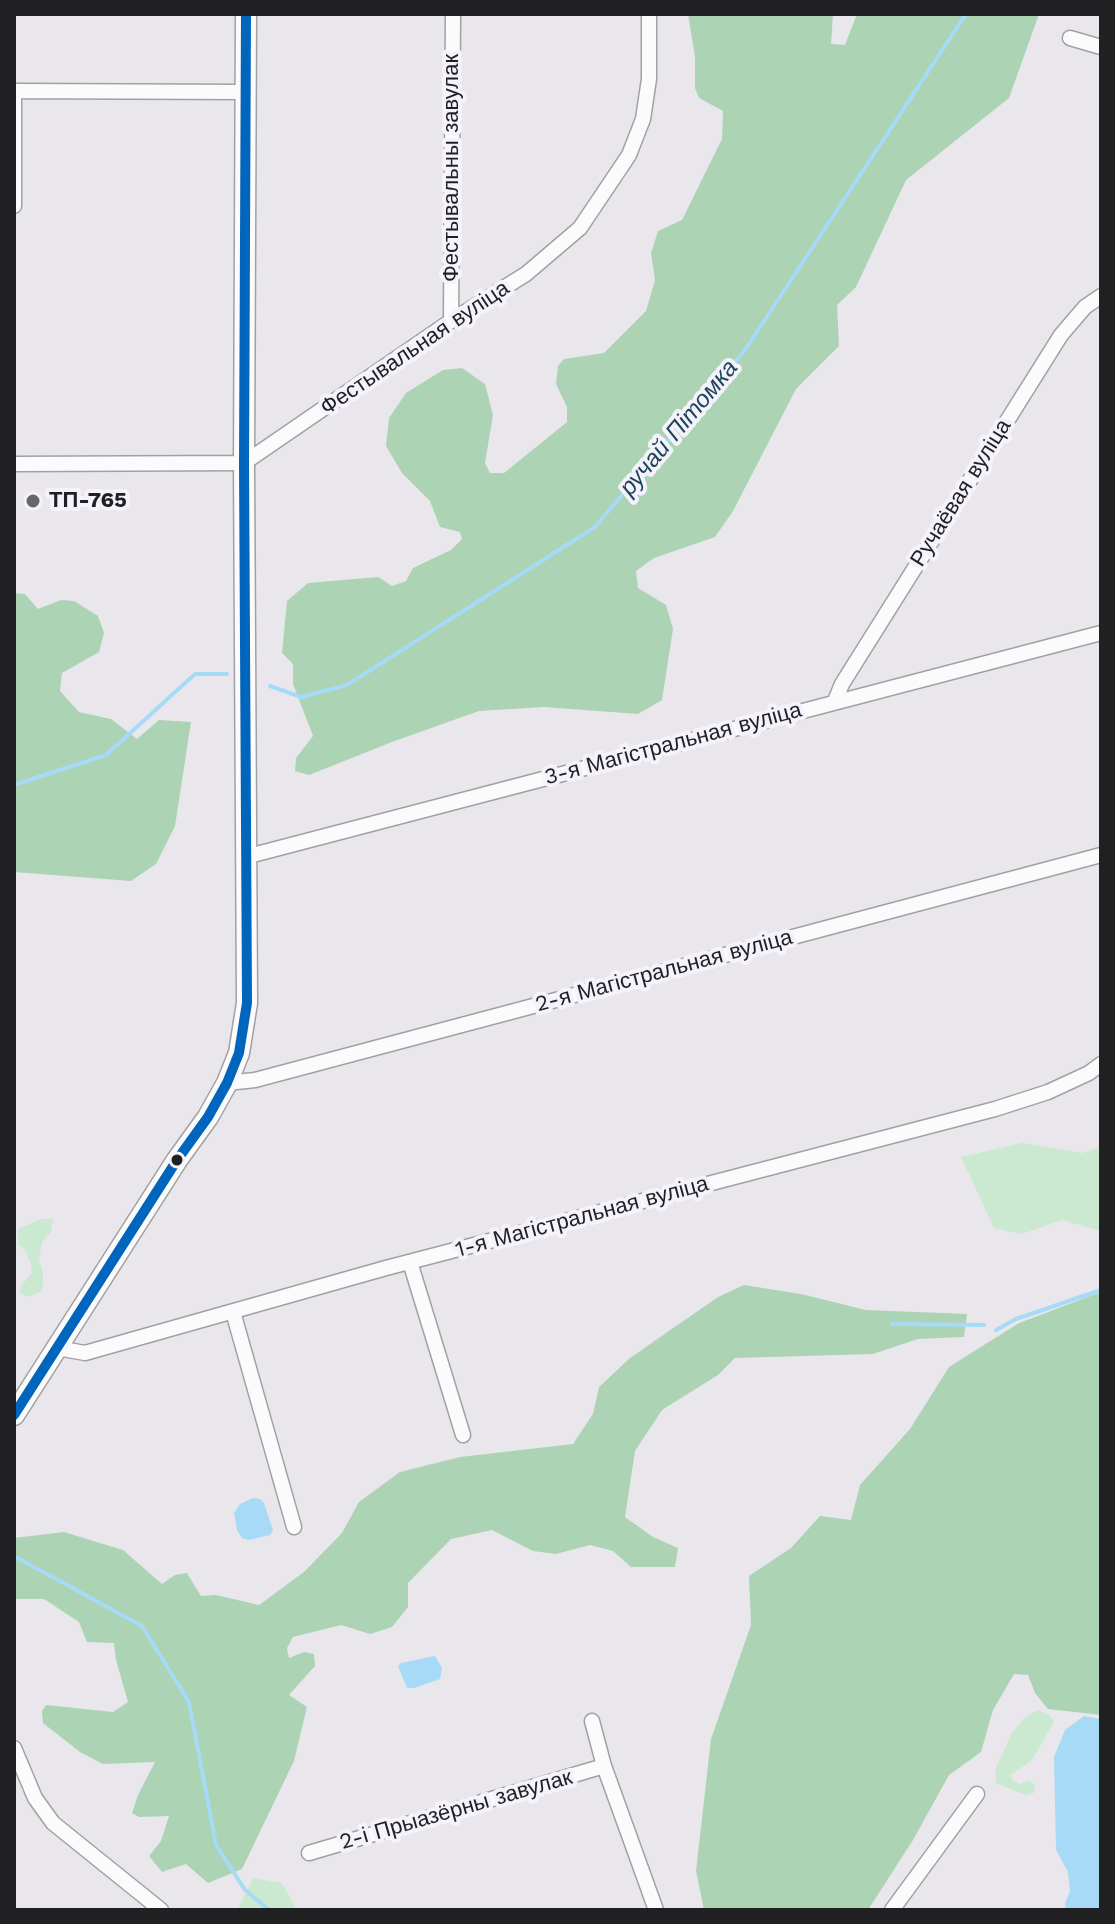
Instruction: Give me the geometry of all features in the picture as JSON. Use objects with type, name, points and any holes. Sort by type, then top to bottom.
[{"type":"street","points":[[14,1415],[227,1083],[239,1053],[247,1003],[244,463],[246,14]]},
{"type":"street","name":"Фестывальны завулак","points":[[451,321],[453,14]]},
{"type":"street","name":"Фестывальная вуліца","points":[[244,463],[451,321],[526,274],[580,228],[616,178],[643,119],[649,79],[649,14]]},
{"type":"street","points":[[1070,38],[1101,47]]},
{"type":"street","points":[[14,206],[14,91],[245,92]]},
{"type":"street","name":"Ручаёвая вуліца","points":[[835,701],[842,684],[1061,335],[1085,307],[1101,296]]},
{"type":"street","points":[[14,464],[244,463]]},
{"type":"street","name":"3-я Магістральная вуліца","points":[[245,857],[1101,633]]},
{"type":"street","name":"2-я Магістральная вуліца","points":[[227,1083],[271,1076],[1101,855]]},
{"type":"street","name":"1-я Магістральная вуліца","points":[[57,1348],[85,1353],[410,1262],[995,1109],[1048,1092],[1101,1064]]},
{"type":"street","points":[[410,1262],[463,1435]]},
{"type":"street","points":[[233,1312],[294,1527]]},
{"type":"street","points":[[592,1721],[604,1766],[656,1910]]},
{"type":"street","points":[[14,1748],[35,1798],[53,1823],[161,1910]]},
{"type":"street","name":"2-і Прыазёрны завулак","points":[[309,1853],[604,1766]]},
{"type":"street","points":[[892,1910],[977,1794]]},
{"type":"green space","points":[[688,14],[833,14],[831,44],[845,45],[857,14],[1039,14],[1009,98],[906,180],[856,287],[837,305],[839,346],[796,389],[733,511],[715,537],[654,558],[636,571],[638,588],[666,605],[673,629],[662,700],[638,714],[544,707],[479,711],[309,775],[295,771],[296,758],[313,736],[293,684],[293,664],[282,653],[287,601],[308,583],[378,577],[392,586],[406,581],[413,568],[451,550],[462,539],[460,532],[440,527],[430,501],[402,473],[386,446],[389,418],[406,393],[443,370],[462,368],[485,384],[493,415],[485,463],[490,473],[504,473],[567,422],[567,407],[556,384],[558,366],[564,359],[604,353],[646,311],[655,280],[651,253],[658,231],[682,220],[722,139],[723,111],[699,98],[695,88],[695,57]]},
{"type":"green space","points":[[14,593],[25,594],[38,609],[61,600],[74,601],[98,616],[104,633],[99,652],[62,673],[60,691],[79,712],[111,719],[137,739],[159,720],[191,722],[175,826],[156,864],[131,881],[14,872]]},
{"type":"green space","points":[[1022,1143],[1082,1153],[1101,1147],[1101,1231],[1062,1220],[1022,1234],[994,1228],[961,1157]]},
{"type":"green space","points":[[41,1219],[53,1219],[51,1232],[42,1242],[39,1261],[43,1285],[41,1292],[27,1297],[19,1293],[32,1273],[31,1264],[18,1244],[18,1229]]},
{"type":"green space","points":[[744,1285],[801,1294],[866,1310],[967,1314],[964,1337],[918,1339],[873,1354],[735,1358],[718,1375],[662,1410],[635,1451],[625,1517],[653,1537],[678,1548],[675,1567],[631,1567],[613,1551],[590,1545],[556,1554],[533,1551],[492,1530],[451,1539],[408,1583],[408,1607],[392,1627],[370,1634],[341,1625],[293,1637],[287,1648],[289,1658],[304,1652],[314,1654],[315,1666],[289,1695],[307,1707],[294,1761],[242,1869],[208,1883],[186,1864],[162,1872],[149,1856],[161,1841],[169,1816],[139,1817],[132,1813],[155,1762],[103,1764],[80,1752],[43,1723],[42,1711],[46,1705],[113,1712],[128,1702],[114,1643],[87,1642],[79,1622],[44,1599],[14,1599],[14,1538],[64,1532],[123,1550],[162,1584],[175,1575],[187,1573],[201,1596],[216,1595],[259,1605],[304,1572],[342,1533],[359,1502],[400,1472],[460,1457],[573,1444],[593,1414],[599,1387],[630,1358],[718,1297]]},
{"type":"green space","points":[[1101,1292],[1101,1715],[1048,1709],[1035,1693],[1028,1675],[1014,1674],[993,1710],[981,1752],[949,1775],[913,1840],[868,1910],[704,1910],[696,1871],[711,1739],[751,1625],[749,1576],[791,1548],[820,1516],[851,1520],[860,1485],[910,1429],[949,1367],[1019,1323]]},
{"type":"green space","points":[[1037,1710],[1049,1714],[1054,1722],[1032,1760],[1011,1775],[1013,1781],[1020,1784],[1028,1781],[1035,1784],[1034,1793],[1025,1795],[996,1783],[995,1770],[1012,1733],[1025,1717]]},
{"type":"green space","points":[[253,1878],[282,1883],[297,1910],[237,1910]]},
{"type":"water","points":[[253,1498],[264,1503],[273,1530],[270,1535],[249,1540],[242,1538],[237,1530],[234,1513],[240,1504]]},
{"type":"water","points":[[435,1656],[442,1668],[440,1679],[407,1688],[398,1666]]},
{"type":"water","points":[[1084,1716],[1101,1719],[1101,1910],[1066,1910],[1070,1891],[1068,1872],[1056,1850],[1054,1757],[1065,1730]]},
{"type":"waterway","name":"ручай Пітомка","points":[[270,686],[301,697],[347,685],[595,527],[745,350],[966,14]]},
{"type":"waterway","name":"ручай Пітомка","points":[[14,785],[106,755],[195,674],[227,674]]},
{"type":"waterway","points":[[996,1330],[1016,1319],[1101,1290]]},
{"type":"waterway","points":[[892,1324],[984,1325]]},
{"type":"waterway","points":[[14,1556],[142,1626],[189,1702],[216,1845],[245,1890],[269,1910]]},
{"type":"transit line","points":[[14,1415],[177,1160],[208,1117],[239,1053],[247,1003],[244,463],[246,14]]},
{"type":"place","name":"ТП-765","points":[[33,501]]}]
